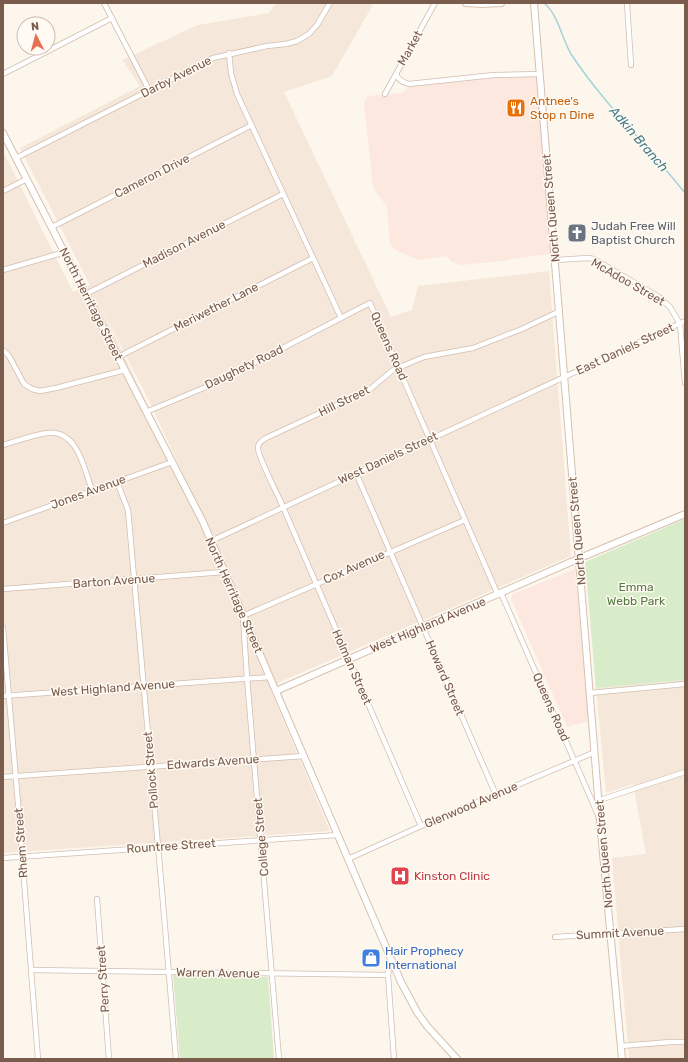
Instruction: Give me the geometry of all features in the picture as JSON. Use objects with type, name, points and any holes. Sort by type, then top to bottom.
[{"type":"street","points":[[104,3],[149,90]]},
{"type":"street","name":"Darby Avenue","points":[[16,158],[213,58],[297,41],[308,34],[317,25],[330,3]]},
{"type":"street","name":"Market","points":[[385,94],[435,3]]},
{"type":"street","points":[[466,3],[501,3]]},
{"type":"street","name":"North Queen Street","points":[[534,3],[556,260],[600,821],[622,1059]]},
{"type":"street","points":[[627,3],[631,65]]},
{"type":"street","points":[[3,74],[112,18]]},
{"type":"street","points":[[230,54],[230,65],[234,86],[341,318]]},
{"type":"street","points":[[396,74],[398,79],[409,84],[494,75],[540,74]]},
{"type":"street","name":"Cameron Drive","points":[[52,227],[252,125]]},
{"type":"street","name":"North Herritage Street","points":[[3,133],[203,522],[338,835],[390,960],[417,1012],[457,1059]]},
{"type":"street","points":[[3,190],[27,179]]},
{"type":"street","name":"Madison Avenue","points":[[86,294],[283,194]]},
{"type":"street","points":[[3,270],[64,252]]},
{"type":"street","name":"Meriwether Lane","points":[[118,357],[313,258]]},
{"type":"street","name":"McAdoo Street","points":[[556,260],[588,258],[598,261],[659,297],[670,307],[680,324],[685,383]]},
{"type":"street","name":"Queens Road","points":[[341,318],[370,303],[465,520],[500,594],[600,821]]},
{"type":"street","name":"Hill Street","points":[[283,507],[258,452],[259,444],[266,438],[369,390],[393,370],[424,357],[473,348],[522,329],[560,311]]},
{"type":"street","name":"Daughety Road","points":[[146,412],[213,384],[341,318]]},
{"type":"street","name":"East Daniels Street","points":[[565,376],[685,321]]},
{"type":"street","points":[[3,350],[9,356],[24,384],[32,389],[40,391],[125,370]]},
{"type":"street","name":"West Daniels Street","points":[[211,541],[565,376]]},
{"type":"street","points":[[3,445],[45,433],[55,433],[65,436],[77,449],[92,490]]},
{"type":"street","name":"Jones Avenue","points":[[3,523],[172,462]]},
{"type":"street","name":"Howard Street","points":[[356,473],[496,795]]},
{"type":"street","name":"Pollock Street","points":[[117,482],[128,510],[176,1059]]},
{"type":"street","name":"Holman Street","points":[[283,507],[421,826]]},
{"type":"street","name":"West Highland Avenue","points":[[276,691],[580,558],[685,514]]},
{"type":"street","name":"Cox Avenue","points":[[243,616],[390,551],[465,520]]},
{"type":"street","name":"Barton Avenue","points":[[3,589],[224,572]]},
{"type":"street","name":"College Street","points":[[243,616],[280,1059]]},
{"type":"street","name":"Rhem Street","points":[[3,628],[38,1059]]},
{"type":"street","name":"West Highland Avenue","points":[[3,696],[270,677]]},
{"type":"street","points":[[590,693],[685,684]]},
{"type":"street","name":"Glenwood Avenue","points":[[348,859],[421,826],[595,752]]},
{"type":"street","name":"Edwards Avenue","points":[[3,777],[304,756]]},
{"type":"street","points":[[603,799],[685,772]]},
{"type":"street","name":"Rountree Street","points":[[3,858],[338,835]]},
{"type":"street","name":"Perry Street","points":[[97,899],[108,1059]]},
{"type":"street","name":"Summit Avenue","points":[[555,937],[685,929]]},
{"type":"street","points":[[390,960],[388,975],[394,1059]]},
{"type":"street","name":"Warren Avenue","points":[[31,970],[388,975]]},
{"type":"street","points":[[621,1046],[685,1042]]},
{"type":"shaded area","points":[[276,3],[374,3],[332,76],[284,92],[391,317],[412,310],[418,286],[549,271],[571,556],[280,682],[270,689],[330,831],[3,853],[3,151],[73,292],[90,285],[20,148],[140,86],[122,60],[198,25],[269,13]],"holes":[[[100,305],[149,401],[258,636]]]},
{"type":"shaded area","points":[[540,74],[555,253],[503,261],[461,265],[452,262],[447,256],[418,260],[395,250],[390,243],[387,207],[373,187],[364,103],[368,96],[402,93],[407,89],[409,84],[494,75]]},
{"type":"shaded area","points":[[575,569],[589,721],[567,727],[511,599],[513,594]]},
{"type":"shaded area","points":[[685,680],[685,1059],[629,1059],[612,858],[646,854],[633,784],[606,793],[596,688]]},
{"type":"green space","name":"Emma Webb Park","points":[[685,519],[685,680],[596,688],[585,562]]},
{"type":"green space","points":[[173,975],[268,977],[274,1059],[180,1059]]},
{"type":"waterway","name":"Adkin Branch","points":[[544,3],[553,14],[571,54],[584,72],[612,108],[685,193]]},
{"type":"place","name":"Antnee's Stop n Dine","points":[[516,108]]},
{"type":"place","name":"Judah Free Will Baptist Church","points":[[577,233]]},
{"type":"place","name":"Kinston Clinic","points":[[400,876]]},
{"type":"place","name":"Hair Prophecy International","points":[[371,958]]}]
